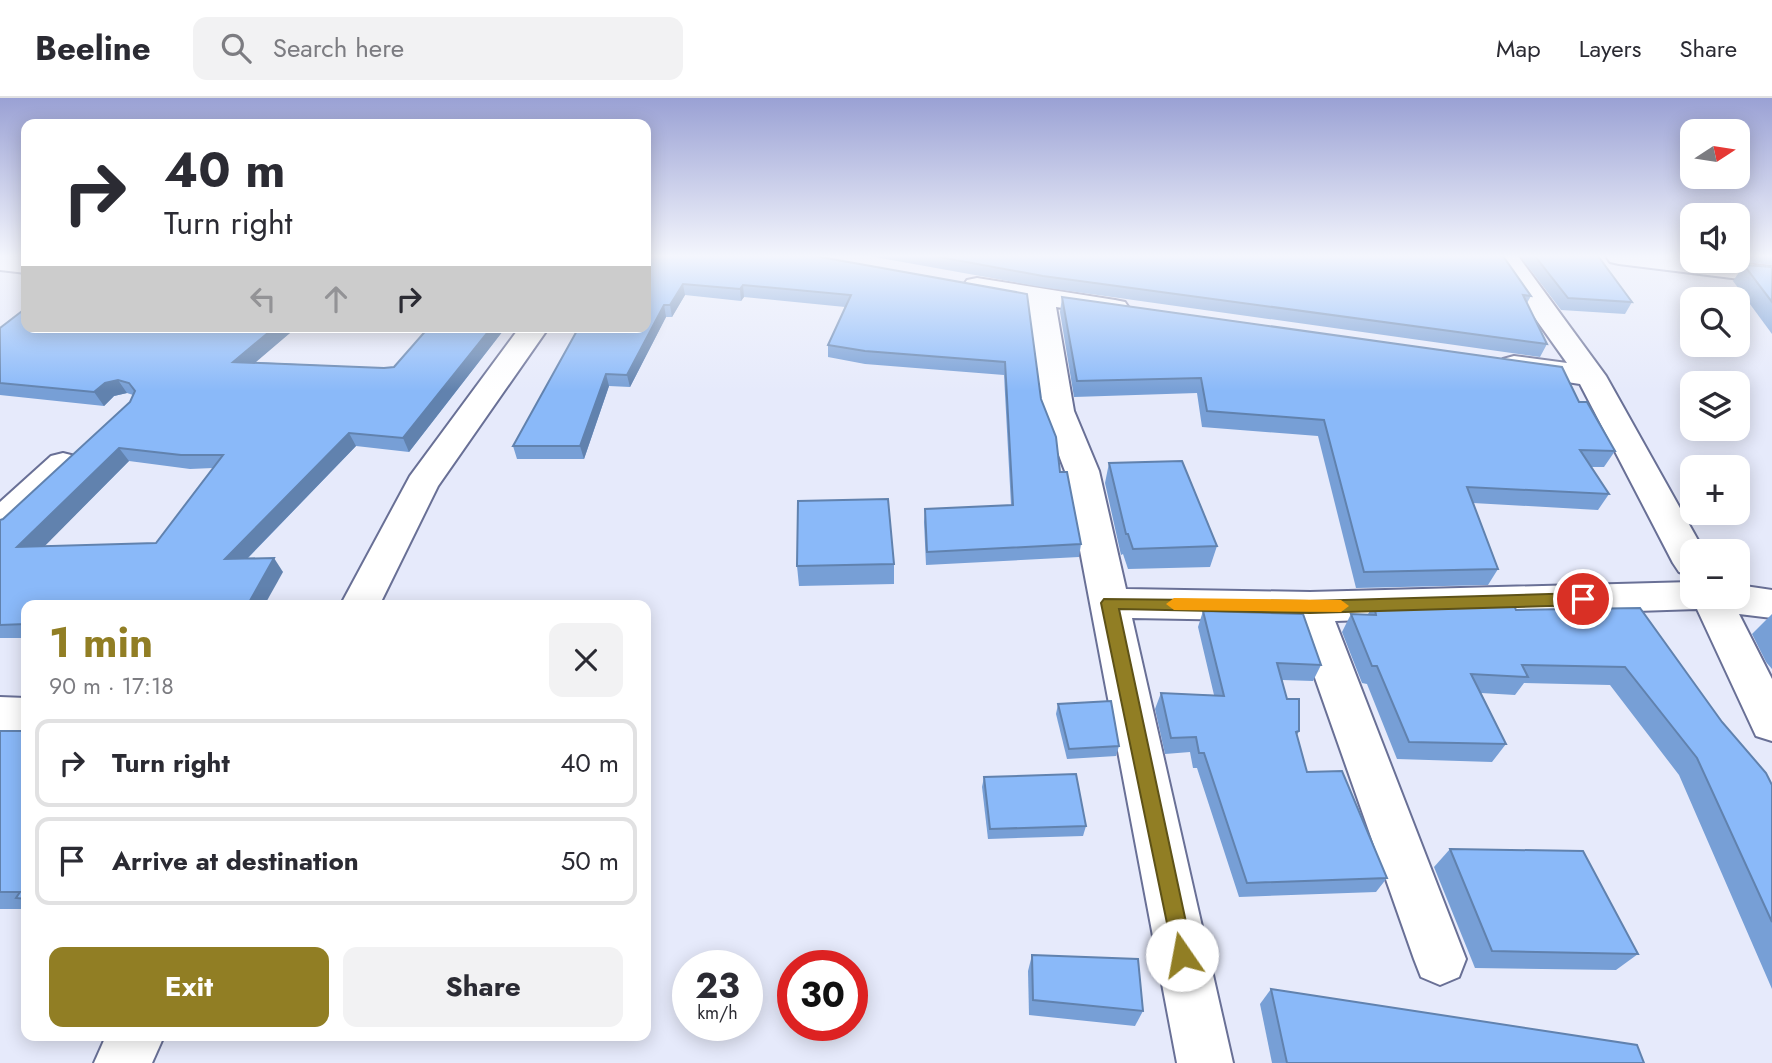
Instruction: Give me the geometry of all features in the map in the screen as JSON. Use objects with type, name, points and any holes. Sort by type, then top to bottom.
[{"type":"street","points":[[1041,301],[1058,411],[1082,471],[1205,1063]]},
{"type":"street","points":[[1062,301],[1138,312]]},
{"type":"street","points":[[1537,301],[1591,376],[1680,540]]},
{"type":"street","points":[[362,600],[422,484],[531,333]]},
{"type":"street","points":[[1481,361],[1591,376]]},
{"type":"street","points":[[0,522],[87,441]]},
{"type":"street","points":[[1110,603],[1310,607],[1680,596]]},
{"type":"street","points":[[1750,601],[1772,604]]},
{"type":"street","points":[[1310,607],[1440,959]]},
{"type":"street","points":[[1717,609],[1772,723]]},
{"type":"street","points":[[0,715],[21,716]]},
{"type":"street","points":[[122,1063],[133,1041]]},
{"type":"building","points":[[651,301],[672,301],[670,305],[664,305],[651,330]]},
{"type":"building","points":[[848,301],[1028,301],[1041,399],[1056,437],[1060,472],[1067,472],[1081,544],[927,552],[925,509],[1013,505],[1005,362],[865,351],[828,345]]},
{"type":"building","points":[[1063,301],[1091,301],[1562,367],[1579,402],[1587,402],[1615,451],[1580,450],[1609,494],[1467,487],[1498,569],[1364,572],[1324,420],[1207,411],[1201,378],[1077,381]]},
{"type":"building","points":[[1229,301],[1526,301],[1547,344]]},
{"type":"building","points":[[21,312],[21,333],[268,333],[233,362],[394,367],[424,333],[487,333],[403,438],[349,433],[225,559],[274,558],[250,600],[21,600],[21,624],[0,625],[0,520],[130,402],[135,391],[129,383],[118,380],[105,383],[94,392],[0,383],[0,328]],"holes":[[[119,448],[181,455],[223,455],[156,543],[17,547]]]},
{"type":"building","points":[[576,333],[649,333],[627,375],[606,374],[580,446],[513,446]]},
{"type":"building","points":[[1182,461],[1217,546],[1133,549],[1126,534],[1109,463]]},
{"type":"building","points":[[888,499],[894,564],[797,566],[798,501]]},
{"type":"building","points":[[1512,600],[1516,610],[1640,608],[1722,722],[1766,773],[1772,785],[1772,922],[1697,758],[1625,667],[1522,665],[1528,677],[1471,674],[1506,744],[1409,742],[1377,666],[1372,666],[1351,614],[1376,615],[1374,605]]},
{"type":"building","points":[[1203,611],[1303,614],[1321,665],[1277,663],[1287,699],[1299,699],[1299,731],[1296,732],[1307,772],[1342,771],[1387,878],[1247,883],[1204,753],[1199,753],[1196,737],[1171,738],[1161,693],[1224,696]]},
{"type":"building","points":[[1111,701],[1119,746],[1069,749],[1058,704]]},
{"type":"building","points":[[0,731],[21,731],[21,898],[16,898],[20,892],[0,892]]},
{"type":"building","points":[[1076,774],[1086,826],[990,829],[984,777]]},
{"type":"building","points":[[1450,849],[1583,851],[1638,954],[1492,951]]},
{"type":"building","points":[[1032,955],[1138,959],[1143,1011],[1033,1000]]},
{"type":"building","points":[[1271,989],[1637,1045],[1644,1063],[1287,1063]]},
{"type":"slow traffic","points":[[1174,604],[1341,606]]},
{"type":"route","points":[[1182,955],[1110,603],[1310,607],[1583,599]]}]
